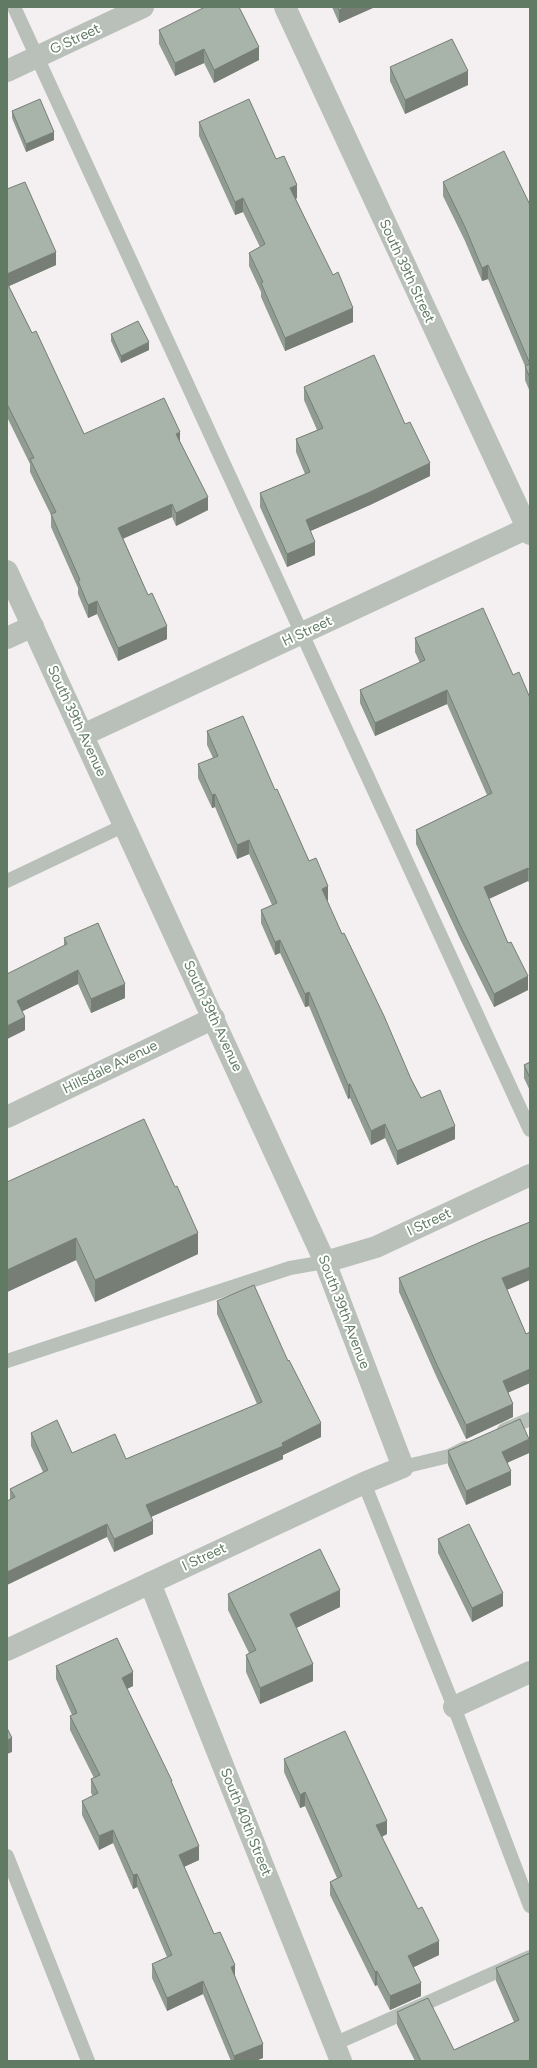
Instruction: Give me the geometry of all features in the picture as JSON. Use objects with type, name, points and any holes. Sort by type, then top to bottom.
[{"type":"street","name":"G Street","points":[[7,71],[143,7]]},
{"type":"street","name":"South 39th Street","points":[[285,7],[529,530]]},
{"type":"street","name":"H Street","points":[[83,735],[529,530]]},
{"type":"street","name":"South 39th Avenue","points":[[7,571],[325,1262],[403,1467]]},
{"type":"street","points":[[7,638],[33,626]]},
{"type":"street","name":"Hillsdale Avenue","points":[[7,1117],[214,1018]]},
{"type":"street","name":"I Street","points":[[325,1262],[376,1247],[530,1175]]},
{"type":"street","name":"I Street","points":[[7,1650],[364,1483],[403,1467]]},
{"type":"street","name":"South 40th Street","points":[[150,1583],[338,2052]]},
{"type":"street","points":[[454,1707],[530,1672]]},
{"type":"lane","points":[[14,7],[303,633],[530,1130]]},
{"type":"lane","points":[[7,881],[125,825]]},
{"type":"lane","points":[[7,1361],[290,1268],[325,1262]]},
{"type":"lane","points":[[489,1437],[530,1418]]},
{"type":"lane","points":[[403,1467],[449,1456],[476,1443]]},
{"type":"lane","points":[[364,1483],[454,1707],[530,1906]]},
{"type":"lane","points":[[7,1856],[88,2061]]},
{"type":"lane","points":[[338,2052],[530,1957]]},
{"type":"building","points":[[205,7],[239,7],[259,47],[214,70],[204,49],[175,63],[159,30]]},
{"type":"building","points":[[338,7],[345,7],[339,10]]},
{"type":"building","points":[[452,39],[468,71],[405,100],[390,67]]},
{"type":"building","points":[[40,99],[54,132],[26,144],[12,111]]},
{"type":"building","points":[[249,99],[276,159],[284,156],[297,185],[290,188],[333,275],[338,272],[353,308],[285,338],[261,283],[263,282],[249,253],[265,244],[243,198],[235,202],[199,122]]},
{"type":"building","points":[[504,151],[530,205],[530,364],[488,265],[482,268],[465,227],[443,182]]},
{"type":"building","points":[[25,182],[56,252],[7,274],[7,189]]},
{"type":"building","points":[[7,283],[32,333],[36,331],[84,434],[164,398],[180,432],[176,434],[208,497],[176,513],[172,504],[118,528],[148,595],[152,593],[167,626],[118,648],[97,601],[88,605],[78,581],[80,580],[51,514],[56,512],[30,459],[34,458],[7,404]]},
{"type":"building","points":[[138,321],[149,342],[121,356],[111,334]]},
{"type":"building","points":[[374,355],[405,424],[410,422],[430,463],[370,492],[306,520],[315,542],[287,554],[260,493],[310,472],[296,439],[323,428],[304,387]]},
{"type":"building","points":[[530,364],[530,378],[525,366]]},
{"type":"building","points":[[483,608],[513,675],[519,672],[530,698],[530,871],[528,868],[484,887],[508,943],[511,942],[528,976],[494,994],[416,830],[492,793],[447,690],[375,723],[360,690],[425,660],[415,638]]},
{"type":"building","points":[[243,716],[275,790],[277,789],[309,861],[316,858],[328,886],[322,889],[342,934],[344,933],[384,1016],[411,1079],[421,1098],[440,1090],[455,1126],[397,1151],[385,1124],[371,1131],[350,1084],[348,1085],[309,992],[305,994],[280,940],[275,942],[261,910],[277,903],[249,840],[237,845],[215,794],[212,795],[198,764],[218,756],[207,731]]},
{"type":"building","points":[[98,923],[125,984],[91,999],[78,970],[17,1001],[25,1017],[7,1026],[7,974],[67,944],[64,938]]},
{"type":"building","points":[[530,1062],[530,1078],[524,1065]]},
{"type":"building","points":[[144,1119],[198,1233],[95,1280],[76,1238],[7,1270],[7,1182]]},
{"type":"building","points":[[530,1222],[530,1267],[502,1278],[526,1334],[530,1332],[530,1369],[503,1381],[513,1404],[466,1425],[437,1365],[399,1278]]},
{"type":"building","points":[[254,1285],[288,1361],[289,1360],[321,1423],[282,1443],[283,1446],[146,1505],[153,1521],[114,1539],[107,1524],[7,1572],[7,1501],[15,1497],[10,1489],[48,1470],[31,1433],[57,1420],[72,1453],[115,1434],[126,1459],[262,1402],[217,1301]]},
{"type":"building","points":[[520,1419],[529,1439],[502,1452],[511,1471],[466,1491],[448,1451]]},
{"type":"building","points":[[469,1524],[503,1593],[472,1608],[438,1539]]},
{"type":"building","points":[[320,1549],[340,1590],[290,1614],[313,1664],[260,1688],[246,1655],[256,1650],[228,1594]]},
{"type":"building","points":[[117,1638],[133,1672],[122,1678],[172,1781],[199,1846],[179,1855],[214,1934],[220,1932],[235,1965],[231,1967],[263,2044],[234,2056],[203,1981],[167,1998],[152,1964],[172,1955],[137,1874],[133,1875],[113,1830],[99,1836],[82,1801],[98,1793],[91,1779],[100,1775],[70,1716],[77,1713],[56,1666]]},
{"type":"building","points":[[7,1728],[12,1738],[7,1740]]},
{"type":"building","points":[[345,1731],[387,1821],[376,1825],[418,1909],[422,1907],[439,1941],[408,1956],[421,1983],[390,1996],[377,1971],[375,1972],[330,1882],[342,1876],[305,1792],[300,1795],[284,1759]]},
{"type":"building","points":[[530,1953],[530,2061],[421,2061],[397,2012],[428,1998],[454,2050],[519,2020],[496,1968]]}]
